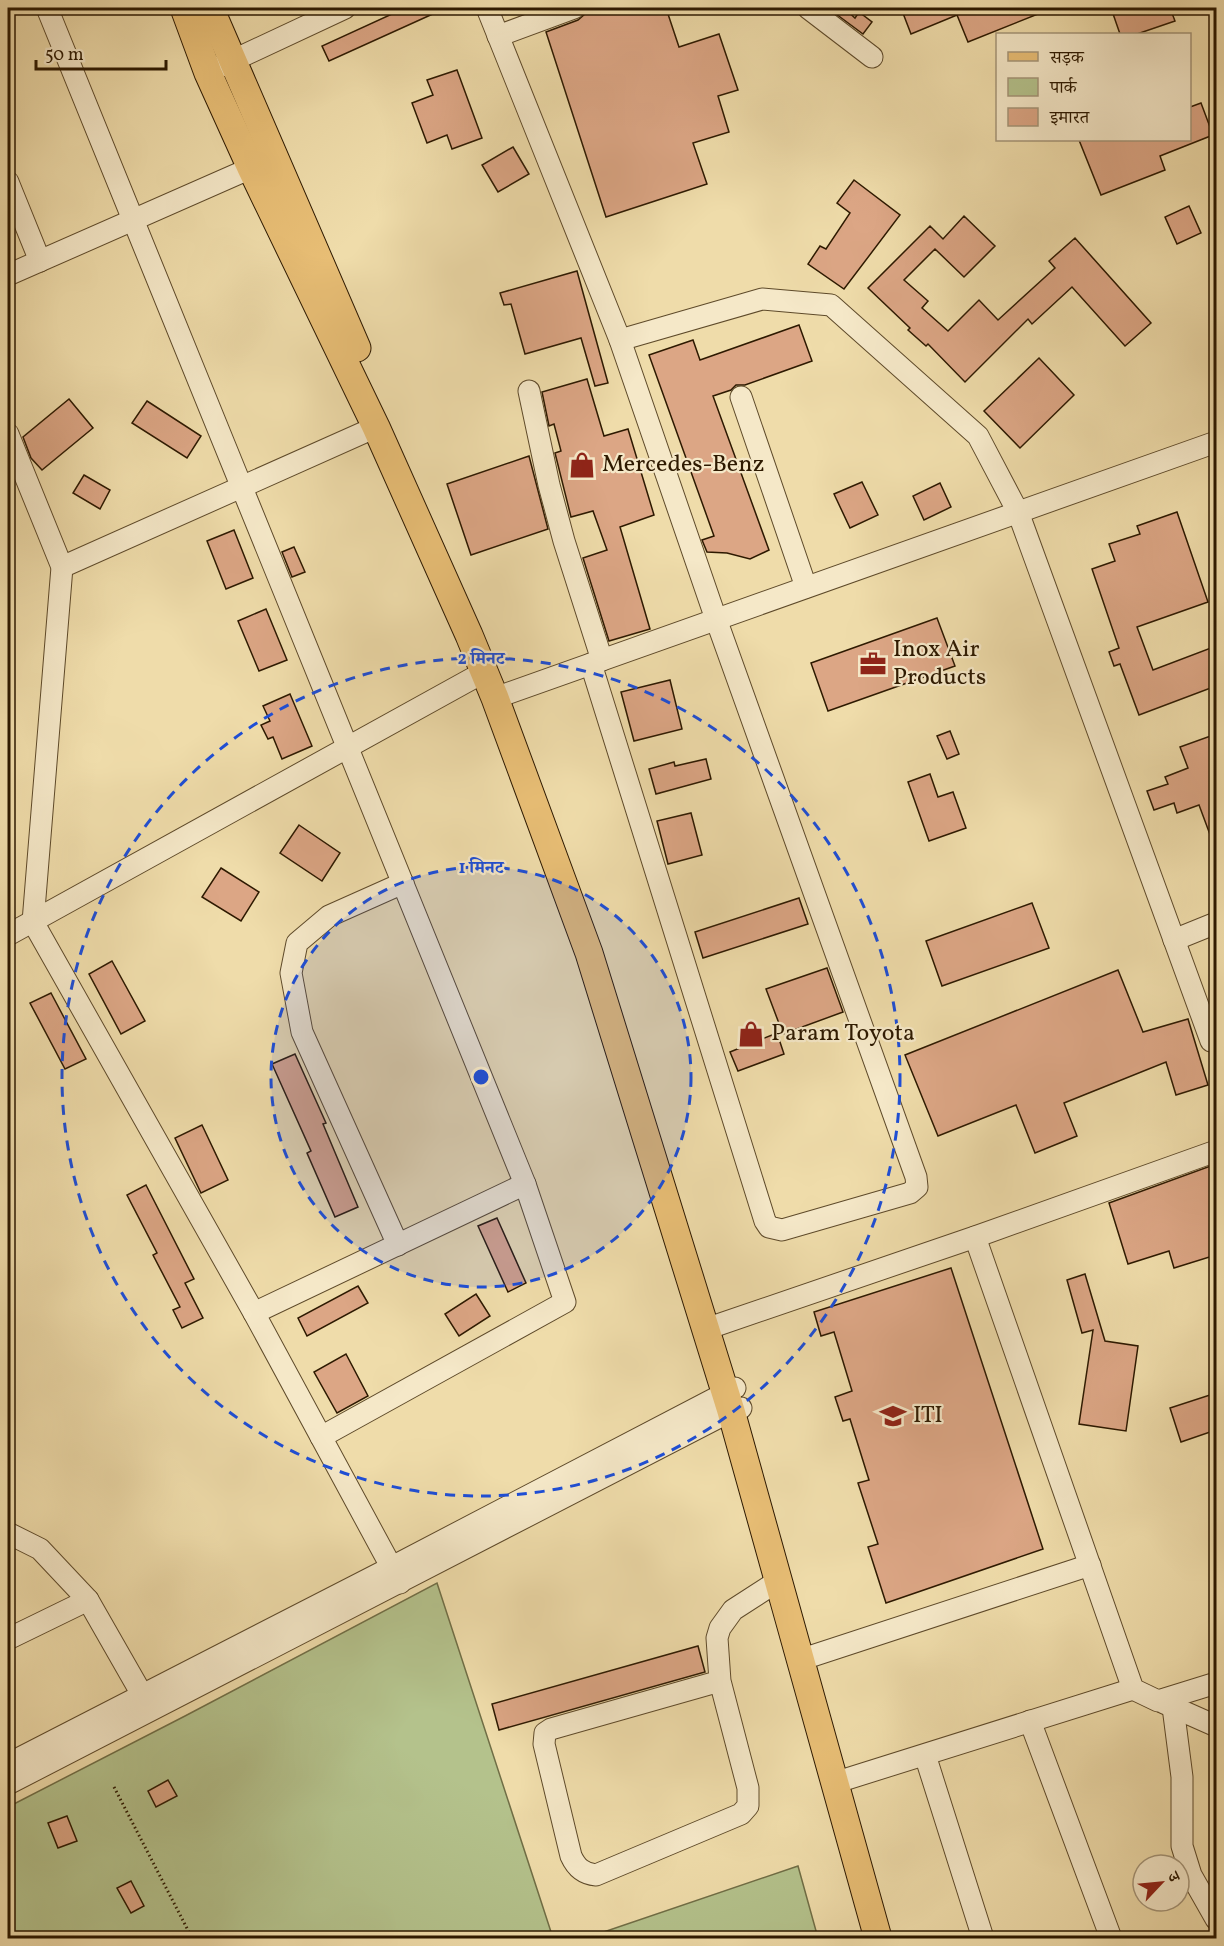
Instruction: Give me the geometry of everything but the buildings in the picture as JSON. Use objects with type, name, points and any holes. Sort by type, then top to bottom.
[{"type":"main road","points":[[184,8],[208,73],[251,168],[376,427],[484,672],[502,695]]},
{"type":"main road","points":[[210,8],[502,695],[711,1327],[812,1656],[839,1781],[878,1938]]},
{"type":"main road","points":[[733,1400],[778,1581],[888,1938]]},
{"type":"street","points":[[47,8],[525,1184],[565,1302],[321,1437]]},
{"type":"street","points":[[208,73],[345,8]]},
{"type":"street","points":[[487,8],[620,340],[716,620],[916,1177],[917,1187],[910,1193],[782,1230],[769,1227],[765,1221],[597,662],[549,485],[529,391]]},
{"type":"street","points":[[498,36],[574,8]]},
{"type":"street","points":[[808,8],[872,57]]},
{"type":"street","points":[[8,275],[251,168]]},
{"type":"street","points":[[8,182],[40,261]]},
{"type":"street","points":[[620,340],[762,299],[831,305],[978,436],[1017,512],[1211,1041]]},
{"type":"street","points":[[741,397],[806,587]]},
{"type":"street","points":[[63,567],[376,427]]},
{"type":"street","points":[[8,434],[63,567],[33,921],[254,1313],[396,1575]]},
{"type":"street","points":[[502,695],[1216,442]]},
{"type":"street","points":[[8,935],[484,672]]},
{"type":"street","points":[[398,1245],[302,1032],[291,973],[297,942],[330,916],[403,883]]},
{"type":"street","points":[[1174,940],[1216,923]]},
{"type":"street","points":[[711,1327],[975,1238],[1216,1151]]},
{"type":"street","points":[[254,1313],[525,1184]]},
{"type":"street","points":[[975,1238],[1133,1689]]},
{"type":"street","points":[[8,1764],[147,1702],[733,1400]]},
{"type":"street","points":[[8,1533],[40,1549],[88,1600],[147,1702]]},
{"type":"street","points":[[812,1656],[1090,1565]]},
{"type":"street","points":[[720,1681],[551,1729],[545,1733],[544,1744],[571,1856],[580,1870],[589,1875],[596,1875],[741,1814],[748,1806],[748,1788],[720,1681],[717,1647],[720,1628],[733,1610],[778,1581]]},
{"type":"street","points":[[8,1639],[88,1600]]},
{"type":"street","points":[[1165,1704],[1216,1683]]},
{"type":"street","points":[[839,1781],[1133,1689],[1216,1726]]},
{"type":"street","points":[[8,1784],[147,1702]]},
{"type":"street","points":[[1165,1704],[1182,1777],[1182,1846],[1191,1875],[1216,1919]]},
{"type":"street","points":[[1030,1721],[1111,1938]]},
{"type":"street","points":[[925,1755],[983,1938]]},
{"type":"path","points":[[114,1787],[192,1938]]},
{"type":"green space","points":[[437,1583],[553,1938],[8,1938],[8,1807]]},
{"type":"green space","points":[[798,1866],[818,1938],[586,1938]]},
{"type":"place","name":"Mercedes-Benz","points":[[582,465]]},
{"type":"place","name":"Inox Air Products","points":[[873,664]]},
{"type":"place","name":"Param Toyota","points":[[751,1034]]},
{"type":"place","name":"ITI","points":[[893,1416]]}]
